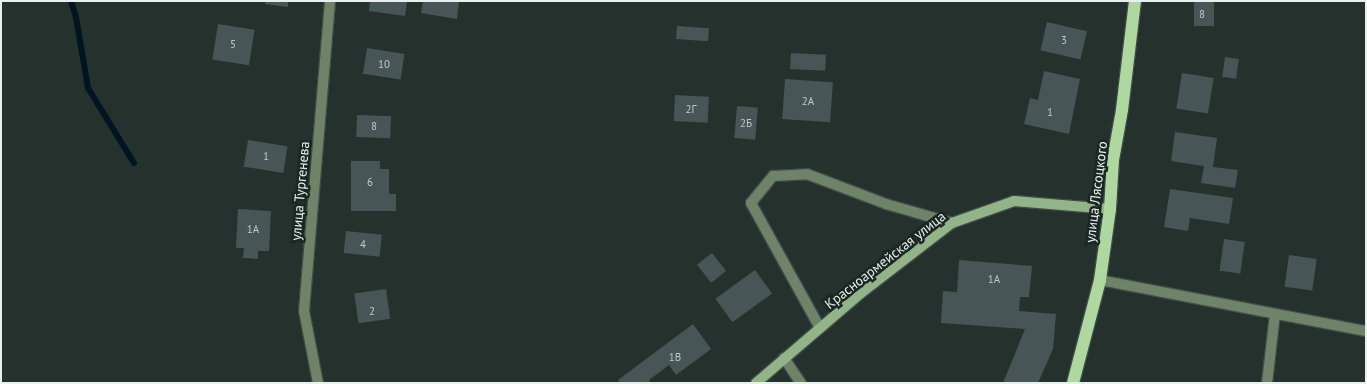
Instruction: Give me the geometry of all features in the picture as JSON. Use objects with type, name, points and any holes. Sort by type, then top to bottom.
[{"type":"main road","name":"улица Лясоцкого","points":[[1073,383],[1100,280],[1110,209],[1113,160],[1122,110],[1135,1]]},
{"type":"street","name":"улица Тургенева","points":[[318,383],[304,312],[330,1]]},
{"type":"street","points":[[820,328],[751,203],[773,176],[806,174],[886,204],[952,223]]},
{"type":"street","name":"Красноармейская улица","points":[[756,383],[861,293],[952,223],[1014,201],[1110,209]]},
{"type":"street","points":[[1100,280],[1366,331]]},
{"type":"street","points":[[1267,383],[1275,314]]},
{"type":"street","points":[[784,358],[801,383]]},
{"type":"building","points":[[265,1],[288,1],[288,7],[265,4]]},
{"type":"building","points":[[370,1],[407,1],[405,16],[369,11]]},
{"type":"building","points":[[423,1],[459,1],[457,19],[421,13]]},
{"type":"building","points":[[1194,1],[1214,1],[1214,26],[1194,26]]},
{"type":"building","points":[[1047,22],[1087,31],[1080,59],[1040,50]]},
{"type":"building","points":[[218,24],[255,30],[249,65],[212,60]]},
{"type":"building","points":[[677,26],[709,28],[708,41],[676,39]]},
{"type":"building","points":[[367,48],[405,54],[400,80],[363,74]]},
{"type":"building","points":[[791,53],[826,55],[825,71],[790,69]]},
{"type":"building","points":[[1225,57],[1239,59],[1236,79],[1222,77]]},
{"type":"building","points":[[1044,71],[1080,79],[1069,134],[1024,124],[1030,98],[1038,100]]},
{"type":"building","points":[[1182,73],[1214,78],[1208,114],[1176,109]]},
{"type":"building","points":[[785,79],[833,82],[830,122],[782,119]]},
{"type":"building","points":[[675,95],[709,97],[708,123],[674,121]]},
{"type":"building","points":[[737,106],[758,108],[755,140],[734,138]]},
{"type":"building","points":[[357,115],[391,116],[390,138],[356,137]]},
{"type":"building","points":[[1175,132],[1217,138],[1213,167],[1238,170],[1235,188],[1201,183],[1204,166],[1171,161]]},
{"type":"building","points":[[248,140],[288,146],[283,173],[244,167]]},
{"type":"building","points":[[351,161],[380,161],[380,169],[389,169],[389,194],[396,194],[396,211],[351,211]]},
{"type":"building","points":[[1170,189],[1233,198],[1229,224],[1190,218],[1188,231],[1164,227]]},
{"type":"building","points":[[238,209],[271,211],[269,251],[258,251],[258,259],[243,258],[244,248],[236,248]]},
{"type":"building","points":[[346,231],[382,235],[380,257],[344,253]]},
{"type":"building","points":[[1224,239],[1245,242],[1240,274],[1220,271]]},
{"type":"building","points":[[712,253],[726,271],[711,283],[697,265]]},
{"type":"building","points":[[1289,255],[1317,259],[1312,291],[1285,287]]},
{"type":"building","points":[[959,260],[1032,266],[1029,297],[1020,297],[1019,311],[1056,314],[1053,349],[1038,383],[1003,383],[1025,329],[941,323],[943,291],[957,292]]},
{"type":"building","points":[[755,270],[772,293],[732,322],[715,299]]},
{"type":"building","points":[[386,289],[390,319],[358,323],[354,293]]},
{"type":"building","points":[[693,324],[711,349],[676,375],[669,365],[649,380],[650,383],[620,383],[618,380]]},
{"type":"waterway","points":[[71,1],[76,17],[88,88],[134,163]]}]
